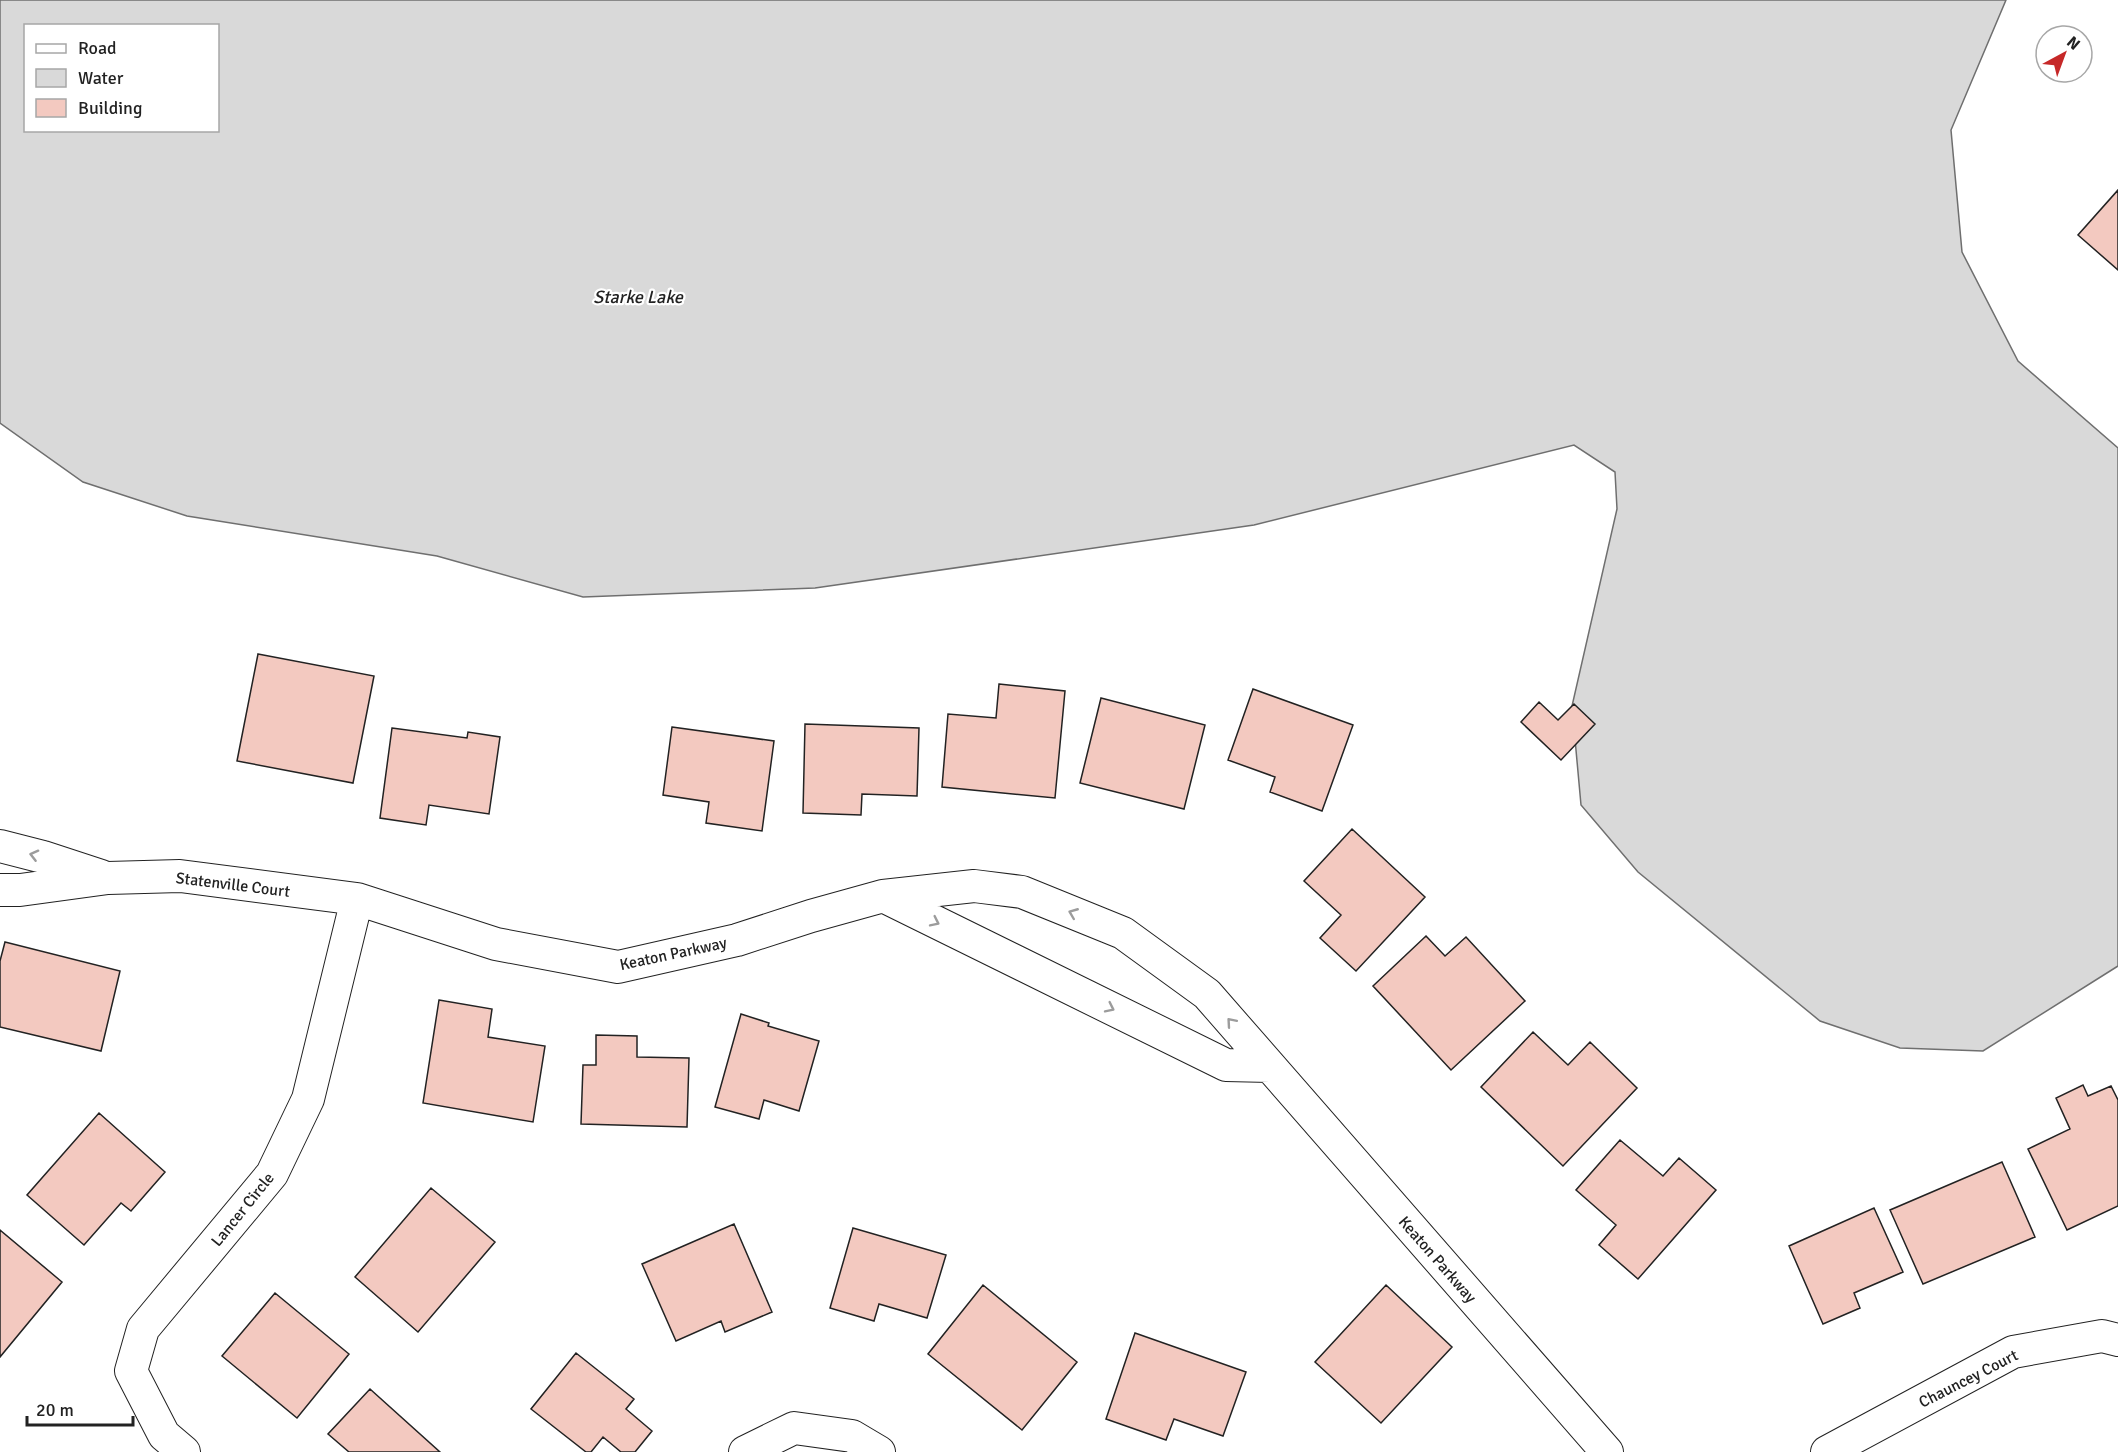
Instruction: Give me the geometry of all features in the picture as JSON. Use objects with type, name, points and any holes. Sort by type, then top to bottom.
[{"type":"street","name":"Statenville Court","points":[[0,846],[108,878]]},
{"type":"street","name":"Statenville Court","points":[[0,890],[20,890],[108,878],[180,876],[357,899]]},
{"type":"street","name":"Keaton Parkway","points":[[357,899],[496,944],[618,967],[737,940],[883,896],[974,886],[1022,892],[1123,933],[1207,994],[1607,1452]]},
{"type":"street","points":[[883,896],[1226,1065],[1270,1066]]},
{"type":"street","name":"Lancer Circle","points":[[184,1452],[164,1435],[131,1371],[144,1329],[272,1174],[308,1099],[357,899]]},
{"type":"street","name":"Chauncey Court","points":[[1827,1452],[2013,1352],[2102,1336],[2118,1340]]},
{"type":"street","points":[[745,1452],[794,1428],[852,1436],[879,1452]]},
{"type":"water","name":"Starke Lake","points":[[0,0],[2006,0],[1951,130],[1962,252],[2018,361],[2118,448],[2118,966],[1983,1051],[1900,1048],[1820,1021],[1638,872],[1581,805],[1572,706],[1617,509],[1615,472],[1574,445],[1254,525],[815,588],[583,597],[437,556],[187,516],[83,482],[0,423]]},
{"type":"building","points":[[2118,190],[2118,270],[2078,235]]},
{"type":"building","points":[[258,654],[374,676],[353,783],[237,761]]},
{"type":"building","points":[[999,684],[1065,691],[1055,798],[942,787],[948,714],[996,718]]},
{"type":"building","points":[[1253,689],[1353,725],[1322,811],[1270,792],[1275,777],[1228,760]]},
{"type":"building","points":[[1101,698],[1205,725],[1184,809],[1080,783]]},
{"type":"building","points":[[1539,702],[1558,720],[1574,704],[1595,724],[1561,760],[1521,722]]},
{"type":"building","points":[[805,724],[919,728],[917,796],[862,794],[861,815],[803,813]]},
{"type":"building","points":[[672,727],[774,741],[762,831],[706,823],[709,802],[663,795]]},
{"type":"building","points":[[392,728],[467,738],[468,732],[500,737],[489,814],[429,805],[426,825],[380,818]]},
{"type":"building","points":[[1352,829],[1425,897],[1356,971],[1320,938],[1341,915],[1304,881]]},
{"type":"building","points":[[1426,936],[1445,956],[1466,937],[1525,1001],[1451,1070],[1373,986]]},
{"type":"building","points":[[5,942],[120,971],[101,1051],[0,1027],[0,961]]},
{"type":"building","points":[[439,1000],[492,1009],[488,1037],[545,1046],[533,1122],[423,1103]]},
{"type":"building","points":[[741,1014],[769,1023],[768,1026],[819,1041],[799,1111],[764,1100],[759,1119],[715,1107]]},
{"type":"building","points":[[1533,1032],[1568,1065],[1590,1042],[1637,1088],[1563,1166],[1481,1087]]},
{"type":"building","points":[[596,1035],[637,1036],[637,1057],[689,1058],[687,1127],[581,1124],[583,1065],[596,1065]]},
{"type":"building","points":[[2083,1085],[2088,1096],[2111,1086],[2118,1100],[2118,1206],[2067,1230],[2028,1149],[2070,1129],[2056,1098]]},
{"type":"building","points":[[99,1113],[165,1172],[131,1211],[121,1203],[84,1245],[27,1195]]},
{"type":"building","points":[[1620,1140],[1663,1176],[1679,1158],[1716,1190],[1638,1279],[1599,1245],[1616,1225],[1576,1190]]},
{"type":"building","points":[[2002,1162],[2035,1237],[1923,1284],[1890,1210]]},
{"type":"building","points":[[431,1188],[495,1242],[418,1332],[355,1277]]},
{"type":"building","points":[[1874,1208],[1903,1272],[1854,1293],[1860,1308],[1823,1324],[1789,1246]]},
{"type":"building","points":[[734,1224],[772,1312],[725,1332],[721,1321],[676,1341],[642,1264]]},
{"type":"building","points":[[853,1228],[946,1255],[927,1318],[879,1304],[874,1321],[830,1308]]},
{"type":"building","points":[[0,1230],[62,1282],[0,1357]]},
{"type":"building","points":[[983,1285],[1077,1362],[1022,1430],[928,1354]]},
{"type":"building","points":[[1386,1285],[1452,1347],[1381,1423],[1315,1362]]},
{"type":"building","points":[[275,1293],[349,1354],[297,1418],[222,1356]]},
{"type":"building","points":[[1135,1333],[1246,1372],[1223,1436],[1174,1419],[1166,1440],[1106,1419]]},
{"type":"building","points":[[576,1353],[634,1399],[626,1409],[652,1431],[635,1452],[621,1452],[603,1437],[591,1452],[586,1452],[531,1409]]},
{"type":"building","points":[[370,1389],[440,1452],[349,1452],[328,1434]]}]
